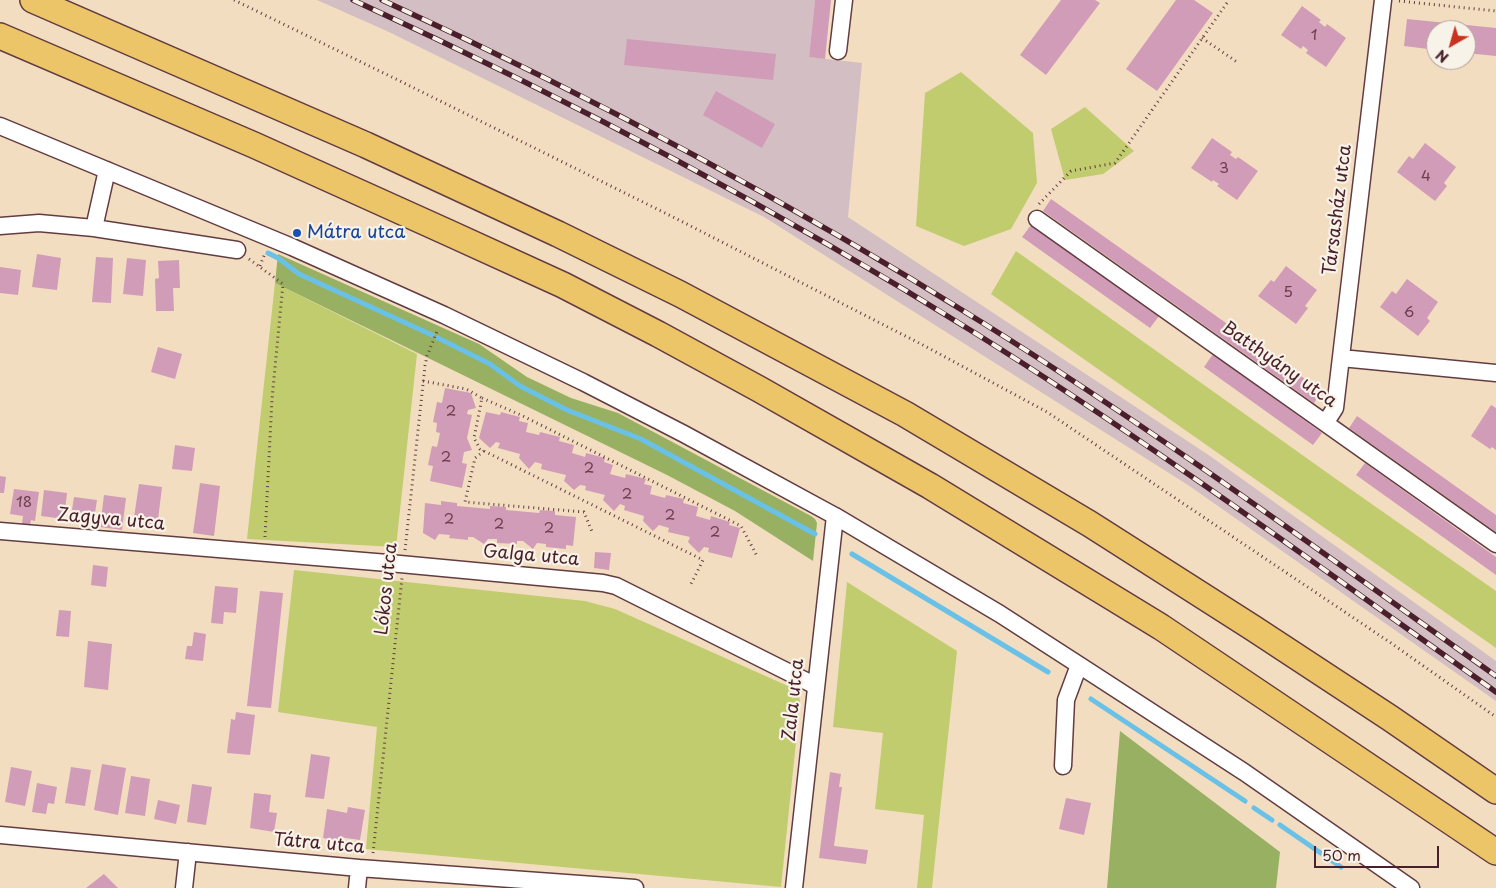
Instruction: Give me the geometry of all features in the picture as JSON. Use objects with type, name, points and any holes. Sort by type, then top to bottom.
[{"type":"highway","points":[[33,0],[366,145],[558,234],[680,294],[905,414],[1090,524],[1390,718],[1496,791]]},
{"type":"highway","points":[[0,36],[254,145],[563,285],[751,384],[930,486],[1161,627],[1496,852]]},
{"type":"street","points":[[838,51],[844,0]]},
{"type":"street","name":"Társasház utca","points":[[1326,422],[1334,408],[1390,0]]},
{"type":"street","points":[[0,126],[292,247],[600,390],[684,434],[835,516],[1000,614],[1244,772],[1410,888]]},
{"type":"street","points":[[94,228],[107,170]]},
{"type":"street","name":"Batthyány utca","points":[[1038,219],[1496,544]]},
{"type":"street","points":[[2,228],[39,223],[94,228],[237,250]]},
{"type":"street","points":[[1340,358],[1496,373]]},
{"type":"street","name":"Zala utca","points":[[794,888],[835,516]]},
{"type":"street","name":"Zagyva utca","points":[[0,531],[219,549]]},
{"type":"street","name":"Galga utca","points":[[219,549],[603,583],[616,586],[816,686]]},
{"type":"street","points":[[1063,766],[1066,700],[1079,664]]},
{"type":"street","name":"Tátra utca","points":[[0,835],[365,868],[635,888]]},
{"type":"street","points":[[184,888],[188,852]]},
{"type":"street","points":[[357,888],[365,868]]},
{"type":"path","points":[[234,0],[674,218],[921,344],[1047,412],[1371,630],[1496,717]]},
{"type":"path","points":[[1038,219],[1032,215],[1044,198],[1071,171],[1115,163],[1229,0]]},
{"type":"path","points":[[1390,0],[1496,11]]},
{"type":"path","points":[[1202,38],[1237,62]]},
{"type":"path","points":[[237,250],[283,284],[272,400],[264,553]]},
{"type":"path","name":"Lókos utca","points":[[365,868],[403,564],[423,381],[427,356],[444,316]]},
{"type":"path","points":[[423,381],[466,389],[741,526],[757,556]]},
{"type":"path","points":[[482,398],[474,438],[480,449],[703,560],[691,584]]},
{"type":"path","points":[[484,451],[475,458],[465,502],[584,512],[593,534]]},
{"type":"shaded area","points":[[317,0],[815,0],[809,57],[862,63],[848,217],[1210,456],[1496,661],[1496,701],[1188,485],[764,217],[389,32]]},
{"type":"green space","points":[[961,72],[1033,133],[1037,183],[1011,229],[964,246],[916,226],[925,93]]},
{"type":"green space","points":[[1085,107],[1134,151],[1103,174],[1065,180],[1051,129]]},
{"type":"green space","points":[[1016,251],[1496,591],[1496,648],[991,294]]},
{"type":"green space","points":[[278,254],[479,344],[527,377],[571,398],[618,413],[811,516],[817,523],[813,561],[735,511],[667,475],[275,283]]},
{"type":"green space","points":[[275,283],[417,354],[396,547],[247,539]]},
{"type":"green space","points":[[294,570],[585,601],[615,609],[788,686],[799,694],[800,703],[781,887],[366,849],[377,727],[278,712]]},
{"type":"green space","points":[[847,582],[957,651],[932,888],[917,888],[924,815],[875,809],[883,733],[833,727]]},
{"type":"green space","points":[[1120,731],[1280,852],[1276,888],[1107,888]]},
{"type":"building","points":[[815,0],[831,0],[825,59],[809,57]]},
{"type":"building","points":[[1061,0],[1095,0],[1100,3],[1046,75],[1020,55]]},
{"type":"building","points":[[1176,0],[1194,0],[1213,13],[1157,91],[1126,69]]},
{"type":"building","points":[[1302,6],[1321,20],[1319,22],[1325,27],[1327,24],[1346,38],[1326,67],[1306,53],[1308,50],[1303,46],[1301,49],[1281,35]]},
{"type":"building","points":[[1407,19],[1426,21],[1426,49],[1404,46]]},
{"type":"building","points":[[1476,26],[1496,28],[1496,56],[1476,54]]},
{"type":"building","points":[[627,39],[776,54],[773,80],[624,65]]},
{"type":"building","points":[[716,91],[775,124],[762,148],[703,115]]},
{"type":"building","points":[[1212,138],[1232,152],[1230,155],[1236,159],[1238,157],[1258,171],[1237,200],[1217,186],[1219,184],[1213,180],[1212,182],[1191,168]]},
{"type":"building","points":[[1425,143],[1456,167],[1444,183],[1447,186],[1435,201],[1397,172],[1409,156],[1413,159]]},
{"type":"building","points":[[1051,199],[1322,391],[1314,403],[1043,211]]},
{"type":"building","points":[[1031,225],[1159,316],[1150,328],[1022,237]]},
{"type":"building","points":[[37,254],[61,258],[57,290],[32,287]]},
{"type":"building","points":[[96,257],[113,258],[111,303],[92,302]]},
{"type":"building","points":[[127,258],[146,260],[143,296],[123,294]]},
{"type":"building","points":[[179,260],[180,288],[173,288],[174,311],[156,311],[155,279],[159,278],[158,261]]},
{"type":"building","points":[[1286,266],[1317,290],[1305,306],[1308,308],[1296,324],[1258,296],[1271,280],[1274,282]]},
{"type":"building","points":[[0,267],[21,270],[18,295],[0,293]]},
{"type":"building","points":[[1407,279],[1438,302],[1427,318],[1430,321],[1418,336],[1380,307],[1392,291],[1396,294]]},
{"type":"building","points":[[158,347],[182,354],[175,379],[151,372]]},
{"type":"building","points":[[1213,354],[1322,433],[1313,445],[1204,367]]},
{"type":"building","points":[[445,388],[471,393],[476,408],[468,410],[467,414],[472,415],[467,438],[472,450],[464,452],[462,463],[467,464],[462,488],[430,481],[433,466],[428,465],[432,446],[437,447],[440,433],[436,432],[437,423],[433,422],[437,402],[442,403]]},
{"type":"building","points":[[1491,405],[1496,408],[1496,450],[1492,447],[1490,449],[1471,436]]},
{"type":"building","points":[[486,412],[500,415],[501,412],[520,417],[519,421],[528,423],[526,432],[539,435],[540,432],[560,437],[559,441],[574,445],[572,453],[585,457],[586,453],[605,458],[604,462],[613,465],[610,474],[625,478],[626,474],[646,479],[644,484],[652,486],[650,494],[665,498],[666,495],[684,499],[683,503],[698,507],[696,516],[710,520],[711,516],[730,522],[729,525],[740,528],[732,558],[708,552],[709,548],[704,547],[699,553],[688,542],[690,537],[668,532],[669,528],[659,525],[653,531],[643,521],[644,516],[624,510],[625,506],[620,504],[614,511],[603,500],[605,495],[585,490],[586,486],[580,485],[574,490],[564,481],[566,475],[541,469],[542,464],[535,462],[529,469],[519,458],[520,454],[498,448],[500,443],[496,442],[490,448],[479,438]]},
{"type":"building","points":[[1357,416],[1496,515],[1496,532],[1349,428]]},
{"type":"building","points":[[175,445],[195,448],[192,471],[172,469]]},
{"type":"building","points":[[1365,463],[1496,557],[1496,575],[1356,475]]},
{"type":"building","points":[[0,476],[6,477],[4,493],[0,493]]},
{"type":"building","points":[[200,483],[220,486],[214,536],[193,533]]},
{"type":"building","points":[[139,484],[162,487],[157,528],[133,524]]},
{"type":"building","points":[[14,489],[39,492],[35,521],[31,520],[30,525],[22,524],[23,516],[10,514]]},
{"type":"building","points":[[44,490],[67,493],[64,519],[41,516]]},
{"type":"building","points":[[104,495],[126,498],[122,530],[100,527]]},
{"type":"building","points":[[74,497],[97,500],[93,526],[70,523]]},
{"type":"building","points":[[441,501],[457,503],[457,506],[490,509],[490,506],[506,507],[506,510],[539,513],[540,510],[555,511],[555,515],[576,517],[573,546],[566,545],[566,549],[546,547],[546,544],[537,543],[533,549],[523,541],[517,541],[517,544],[497,543],[497,539],[488,539],[484,544],[473,537],[468,537],[468,540],[449,538],[450,535],[439,534],[435,540],[423,533],[425,503],[441,505]]},
{"type":"building","points":[[595,552],[611,553],[609,570],[594,568]]},
{"type":"building","points":[[93,565],[108,567],[106,587],[91,585]]},
{"type":"building","points":[[215,586],[238,588],[236,613],[224,612],[223,624],[211,623]]},
{"type":"building","points":[[260,591],[283,593],[271,708],[247,706]]},
{"type":"building","points":[[59,610],[71,611],[69,637],[56,636]]},
{"type":"building","points":[[194,632],[206,634],[203,661],[185,659],[187,646],[192,646]]},
{"type":"building","points":[[88,641],[112,644],[108,690],[84,687]]},
{"type":"building","points":[[236,712],[255,715],[250,755],[227,753],[231,719],[235,720]]},
{"type":"building","points":[[311,754],[330,757],[324,799],[305,797]]},
{"type":"building","points":[[102,764],[126,768],[118,815],[94,810]]},
{"type":"building","points":[[11,767],[32,771],[25,806],[5,802]]},
{"type":"building","points":[[71,767],[91,770],[85,806],[65,803]]},
{"type":"building","points":[[830,772],[841,774],[839,787],[842,787],[834,846],[868,850],[866,864],[819,858]]},
{"type":"building","points":[[131,776],[150,779],[145,816],[125,813]]},
{"type":"building","points":[[37,783],[57,787],[54,804],[48,803],[46,814],[32,812]]},
{"type":"building","points":[[192,784],[212,787],[206,825],[187,822]]},
{"type":"building","points":[[254,793],[271,795],[269,812],[277,813],[274,832],[250,828]]},
{"type":"building","points":[[1066,798],[1091,803],[1084,835],[1059,829]]},
{"type":"building","points":[[158,800],[180,805],[176,824],[154,819]]},
{"type":"building","points":[[348,807],[365,810],[360,840],[339,837],[339,841],[323,838],[327,809],[347,813]]},
{"type":"building","points":[[104,874],[118,888],[86,888]]},
{"type":"waterway","points":[[268,253],[299,274],[432,335]]},
{"type":"waterway","points":[[438,338],[490,364],[520,386],[567,410],[641,439],[815,534]]},
{"type":"waterway","points":[[852,554],[1048,672]]},
{"type":"waterway","points":[[1091,699],[1245,801]]},
{"type":"waterway","points":[[1254,808],[1272,820]]},
{"type":"waterway","points":[[1280,825],[1341,867]]},
{"type":"railway","points":[[353,0],[591,115],[747,199],[900,287],[1108,419],[1496,692]]},
{"type":"railway","points":[[382,0],[536,74],[688,152],[910,278],[1049,365],[1178,451],[1496,676]]},
{"type":"place","name":"Mátra utca","points":[[297,233]]}]
